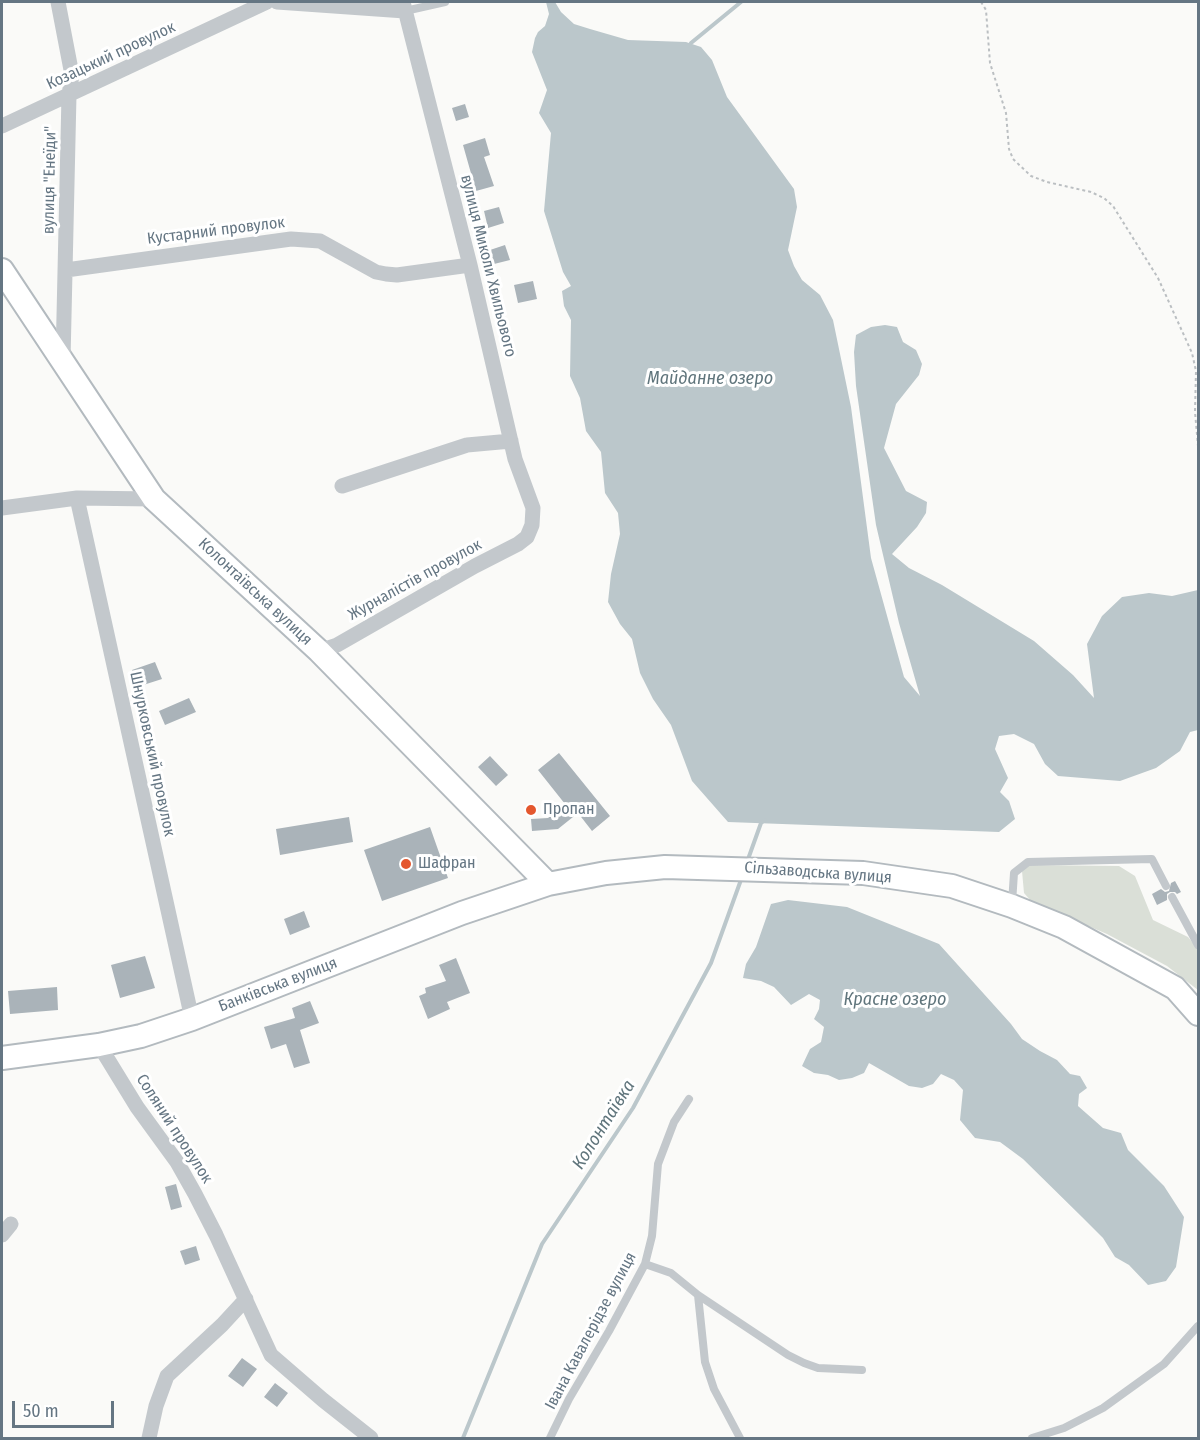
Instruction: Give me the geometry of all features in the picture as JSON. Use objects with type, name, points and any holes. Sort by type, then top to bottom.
[{"type":"main road","name":"Колонтаївська вулиця","points":[[2,270],[154,499],[319,651],[548,884]]},
{"type":"main road","name":"Сільзаводська вулиця","points":[[548,884],[606,873],[665,867],[720,867],[863,873],[952,886],[1012,906],[1064,927],[1175,988],[1198,1014]]},
{"type":"main road","name":"Банківська вулиця","points":[[2,1058],[99,1045],[141,1036],[462,914],[548,884]]},
{"type":"street","name":"вулиця \"Енеїди\"","points":[[58,2],[72,75],[69,95],[63,360]]},
{"type":"street","name":"Козацький провулок","points":[[2,126],[267,2]]},
{"type":"street","points":[[277,2],[404,6]]},
{"type":"street","name":"вулиця Миколи Хвильового","points":[[404,6],[470,264],[515,459],[533,508],[532,525],[527,537]]},
{"type":"street","name":"Кустарний провулок","points":[[66,270],[291,238],[320,241],[376,272],[386,274],[397,275],[470,264]]},
{"type":"street","points":[[342,486],[467,445],[511,441]]},
{"type":"street","points":[[2,508],[77,498],[154,499]]},
{"type":"street","name":"Шнурковський провулок","points":[[77,498],[192,1018]]},
{"type":"street","name":"Журналістів провулок","points":[[319,651],[337,645],[527,537]]},
{"type":"street","name":"Соляний провулок","points":[[99,1045],[137,1107],[177,1162],[216,1235],[272,1355],[322,1400],[372,1438]]},
{"type":"street","points":[[149,1438],[156,1406],[167,1376],[222,1325],[246,1299]]},
{"type":"lane","points":[[404,6],[445,2]]},
{"type":"lane","points":[[1012,906],[1014,873],[1028,862],[1152,860],[1166,886]]},
{"type":"lane","points":[[1172,897],[1198,945]]},
{"type":"lane","name":"Івана Кавалерідзе вулиця","points":[[550,1438],[568,1399],[609,1331],[645,1264],[652,1236],[658,1164],[674,1122],[689,1099]]},
{"type":"lane","points":[[645,1264],[671,1273],[698,1295],[788,1356],[826,1369],[862,1370]]},
{"type":"lane","points":[[698,1295],[705,1362],[714,1389],[740,1438]]},
{"type":"lane","points":[[1032,1438],[1064,1428],[1103,1408],[1164,1364],[1198,1326]]},
{"type":"path","points":[[981,2],[986,10],[990,63],[1006,114],[1009,149],[1013,159],[1031,176],[1064,187],[1091,192],[1104,198],[1113,206],[1158,278],[1192,353],[1196,371],[1195,412],[1198,446]]},
{"type":"shaded area","points":[[1029,865],[1119,866],[1135,876],[1153,920],[1188,937],[1198,949],[1198,990],[1167,966],[1107,934],[1032,902],[1024,893],[1022,871]]},
{"type":"water","name":"Майданне озеро","points":[[546,2],[555,2],[561,12],[574,24],[590,29],[628,40],[686,42],[701,47],[712,60],[727,97],[794,189],[797,207],[788,250],[802,280],[820,295],[833,320],[851,407],[871,558],[904,677],[920,696],[899,623],[876,525],[856,386],[854,352],[856,335],[871,327],[885,325],[897,327],[903,342],[916,350],[922,364],[919,375],[896,404],[884,448],[906,491],[927,502],[926,513],[917,527],[892,554],[909,568],[942,585],[1034,641],[1073,675],[1094,698],[1087,644],[1102,616],[1122,597],[1149,593],[1172,596],[1198,590],[1198,730],[1190,732],[1180,751],[1156,768],[1120,781],[1058,776],[1045,764],[1034,744],[1014,734],[999,736],[995,749],[1008,778],[1000,792],[1009,801],[1015,819],[999,832],[728,822],[692,781],[671,725],[653,699],[640,673],[632,639],[620,624],[608,602],[611,574],[620,534],[618,513],[605,493],[601,452],[586,431],[580,398],[570,376],[571,320],[564,306],[562,291],[571,286],[563,272],[544,211],[551,133],[539,113],[547,90],[532,52],[535,38],[545,26],[549,14]]},
{"type":"water","name":"Красне озеро","points":[[788,900],[847,907],[939,944],[1022,1039],[1057,1060],[1070,1074],[1080,1076],[1087,1088],[1079,1094],[1078,1106],[1103,1128],[1121,1133],[1128,1150],[1164,1186],[1184,1217],[1176,1267],[1166,1281],[1148,1285],[1129,1265],[1115,1257],[1103,1238],[1023,1159],[1000,1142],[975,1138],[960,1120],[963,1090],[954,1080],[941,1074],[933,1084],[922,1088],[909,1086],[869,1063],[864,1073],[839,1080],[828,1075],[814,1073],[802,1066],[810,1049],[821,1042],[824,1027],[814,1019],[820,1000],[809,994],[791,1005],[774,987],[761,981],[743,978],[746,964],[756,947],[771,904]]},
{"type":"building","points":[[465,104],[469,117],[456,121],[452,108]]},
{"type":"building","points":[[485,138],[490,155],[484,157],[494,186],[476,191],[463,145]]},
{"type":"building","points":[[499,207],[504,223],[488,228],[484,211]]},
{"type":"building","points":[[505,245],[510,260],[494,264],[490,250]]},
{"type":"building","points":[[533,281],[537,299],[518,303],[514,285]]},
{"type":"building","points":[[155,662],[162,679],[137,687],[132,670]]},
{"type":"building","points":[[189,698],[196,712],[165,725],[159,711]]},
{"type":"building","points":[[559,753],[610,816],[592,831],[578,813],[558,829],[532,831],[531,819],[548,818],[565,804],[538,770]]},
{"type":"building","points":[[490,756],[508,775],[496,786],[478,767]]},
{"type":"building","points":[[349,817],[353,842],[280,855],[276,829]]},
{"type":"building","name":"Шафран","points":[[430,827],[448,878],[382,901],[364,850]]},
{"type":"building","points":[[1175,881],[1181,892],[1177,894],[1170,892],[1167,894],[1167,900],[1157,905],[1152,894],[1161,889],[1165,892],[1169,891],[1171,883]]},
{"type":"building","points":[[304,911],[310,927],[290,935],[284,919]]},
{"type":"building","points":[[145,956],[155,988],[120,998],[111,965]]},
{"type":"building","points":[[456,958],[470,993],[447,1002],[450,1009],[428,1019],[419,996],[426,993],[425,988],[446,981],[439,965]]},
{"type":"building","points":[[57,987],[58,1010],[10,1014],[8,991]]},
{"type":"building","points":[[310,1001],[319,1023],[300,1030],[310,1063],[294,1068],[286,1044],[271,1049],[264,1027],[295,1018],[292,1008]]},
{"type":"building","points":[[176,1184],[182,1207],[171,1210],[165,1187]]},
{"type":"building","points":[[196,1246],[200,1260],[185,1265],[180,1251]]},
{"type":"building","points":[[242,1358],[257,1369],[243,1387],[228,1376]]},
{"type":"building","points":[[275,1383],[288,1393],[277,1407],[264,1397]]},
{"type":"waterway","points":[[691,43],[741,2]]},
{"type":"waterway","name":"Колонтаївка","points":[[747,862],[761,823],[765,820]]},
{"type":"waterway","name":"Колонтаївка","points":[[463,1438],[542,1244],[633,1108],[711,963],[742,877]]},
{"type":"place","name":"Пропан","points":[[531,810]]},
{"type":"place","name":"Шафран","points":[[406,864]]}]
